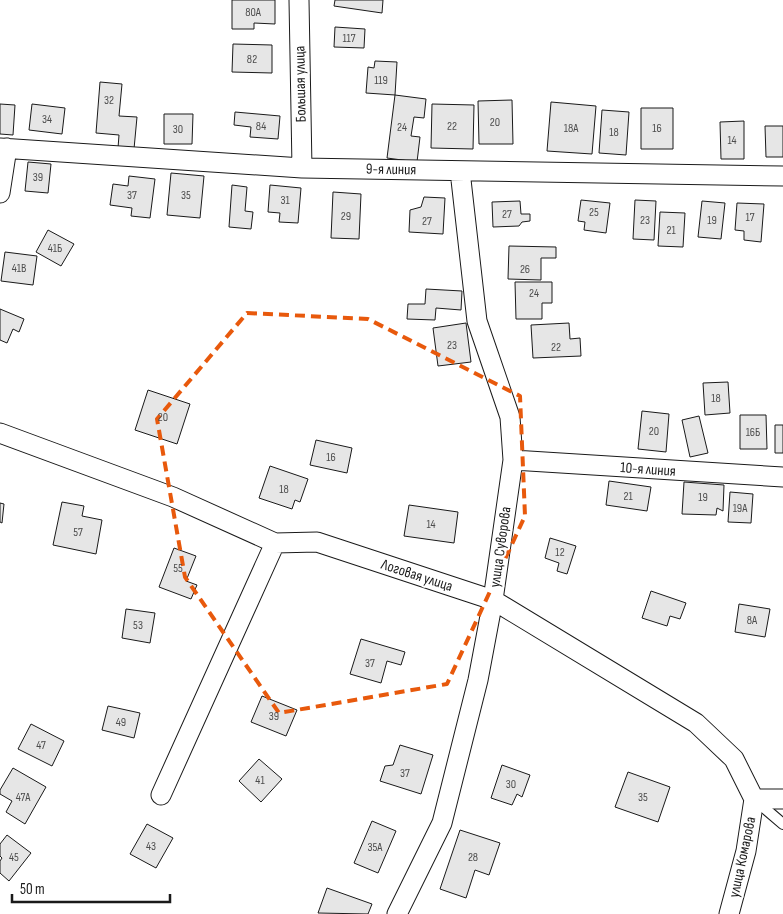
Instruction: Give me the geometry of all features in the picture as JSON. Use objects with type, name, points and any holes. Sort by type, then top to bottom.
[{"type":"street","name":"Большая улица","points":[[299,0],[302,168]]},
{"type":"street","name":"9-я линия","points":[[3,148],[302,168],[783,176]]},
{"type":"street","points":[[0,193],[3,148]]},
{"type":"street","name":"улица Суворова","points":[[400,906],[442,823],[478,680],[493,600],[512,460],[510,417],[477,321],[460,171]]},
{"type":"street","name":"Логовая улица","points":[[0,433],[173,497],[275,543],[317,542],[493,600],[696,723],[734,759],[754,799]]},
{"type":"street","name":"10-я линия","points":[[512,460],[783,477]]},
{"type":"street","points":[[162,795],[275,543]]},
{"type":"street","points":[[754,799],[783,799]]},
{"type":"street","name":"улица Комарова","points":[[730,914],[746,851],[754,799]]},
{"type":"lane","points":[[754,799],[783,824]]},
{"type":"highlighted area","points":[[247,313],[368,319],[520,396],[525,516],[447,684],[279,713],[185,577],[157,419]]},
{"type":"building","points":[[232,0],[275,0],[275,24],[254,23],[254,29],[232,29]]},
{"type":"building","points":[[335,0],[383,0],[382,13],[334,6]]},
{"type":"building","points":[[335,27],[365,29],[364,48],[334,47]]},
{"type":"building","points":[[233,44],[272,45],[272,73],[232,72]]},
{"type":"building","points":[[375,61],[397,62],[395,95],[366,93],[368,67],[374,68]]},
{"type":"building","points":[[100,82],[122,84],[119,116],[137,117],[134,149],[118,148],[119,135],[96,133]]},
{"type":"building","points":[[395,95],[426,99],[424,118],[414,117],[411,136],[420,137],[417,162],[387,158]]},
{"type":"building","points":[[512,100],[513,144],[479,144],[478,101]]},
{"type":"building","points":[[551,102],[596,106],[592,154],[547,151]]},
{"type":"building","points":[[0,104],[15,105],[13,135],[0,134]]},
{"type":"building","points":[[32,104],[65,108],[62,134],[29,130]]},
{"type":"building","points":[[432,104],[474,105],[473,149],[431,148]]},
{"type":"building","points":[[641,108],[673,108],[673,149],[641,149]]},
{"type":"building","points":[[602,110],[629,112],[626,155],[599,153]]},
{"type":"building","points":[[235,112],[280,116],[278,139],[250,137],[251,127],[234,125]]},
{"type":"building","points":[[164,114],[193,114],[192,144],[164,144]]},
{"type":"building","points":[[744,121],[744,159],[721,159],[720,122]]},
{"type":"building","points":[[765,126],[783,126],[783,157],[766,157]]},
{"type":"building","points":[[28,162],[51,164],[48,193],[25,191]]},
{"type":"building","points":[[171,173],[204,176],[200,218],[167,215]]},
{"type":"building","points":[[129,176],[155,179],[150,218],[131,216],[132,208],[110,205],[113,184],[128,186]]},
{"type":"building","points":[[232,185],[247,187],[245,211],[253,212],[251,229],[229,227]]},
{"type":"building","points":[[270,185],[301,188],[298,223],[279,222],[280,213],[268,212]]},
{"type":"building","points":[[333,192],[361,194],[359,239],[331,238]]},
{"type":"building","points":[[424,197],[445,198],[443,234],[409,232],[410,210],[421,207]]},
{"type":"building","points":[[581,200],[610,203],[606,233],[584,230],[585,222],[578,221]]},
{"type":"building","points":[[635,200],[656,201],[654,240],[633,239]]},
{"type":"building","points":[[520,201],[521,214],[530,214],[530,221],[522,222],[519,226],[493,227],[492,202]]},
{"type":"building","points":[[702,201],[725,203],[721,239],[698,237]]},
{"type":"building","points":[[737,203],[764,204],[761,242],[744,240],[744,231],[735,230]]},
{"type":"building","points":[[660,212],[685,213],[683,247],[658,246]]},
{"type":"building","points":[[48,230],[74,244],[61,266],[36,252]]},
{"type":"building","points":[[509,246],[556,247],[556,258],[541,258],[541,280],[508,279]]},
{"type":"building","points":[[5,252],[37,256],[33,285],[1,281]]},
{"type":"building","points":[[515,282],[552,282],[552,303],[542,303],[542,319],[516,319]]},
{"type":"building","points":[[426,289],[462,291],[461,310],[436,308],[435,320],[407,319],[408,304],[425,304]]},
{"type":"building","points":[[0,309],[24,319],[19,332],[13,329],[7,343],[0,340]]},
{"type":"building","points":[[466,323],[471,362],[438,366],[433,328]]},
{"type":"building","points":[[569,323],[570,339],[580,338],[581,356],[533,358],[531,325]]},
{"type":"building","points":[[728,382],[730,413],[705,415],[703,383]]},
{"type":"building","points":[[148,390],[190,404],[177,444],[135,430]]},
{"type":"building","points":[[642,411],[669,414],[666,452],[638,449]]},
{"type":"building","points":[[740,415],[766,415],[767,449],[740,449]]},
{"type":"building","points":[[699,416],[708,453],[690,457],[682,420]]},
{"type":"building","points":[[775,425],[783,425],[783,453],[775,453]]},
{"type":"building","points":[[316,440],[352,448],[347,473],[310,465]]},
{"type":"building","points":[[270,466],[308,479],[300,502],[295,500],[292,509],[259,498]]},
{"type":"building","points":[[609,481],[651,487],[647,511],[606,505]]},
{"type":"building","points":[[684,482],[724,485],[723,511],[717,508],[716,515],[682,514]]},
{"type":"building","points":[[730,492],[753,494],[751,523],[728,522]]},
{"type":"building","points":[[62,502],[84,506],[82,516],[102,520],[96,554],[53,545]]},
{"type":"building","points":[[0,503],[4,504],[2,523],[0,522]]},
{"type":"building","points":[[409,505],[458,512],[454,543],[404,536]]},
{"type":"building","points":[[550,538],[576,546],[567,574],[557,571],[559,563],[545,558]]},
{"type":"building","points":[[174,548],[196,556],[186,581],[197,585],[191,599],[159,587]]},
{"type":"building","points":[[651,591],[686,603],[680,619],[670,616],[667,626],[642,618]]},
{"type":"building","points":[[739,604],[770,609],[765,637],[735,632]]},
{"type":"building","points":[[126,609],[155,613],[150,643],[122,638]]},
{"type":"building","points":[[361,639],[405,652],[401,665],[387,661],[381,683],[350,674]]},
{"type":"building","points":[[262,696],[297,710],[286,736],[251,722]]},
{"type":"building","points":[[108,706],[140,713],[134,738],[102,730]]},
{"type":"building","points":[[31,724],[64,741],[52,766],[18,749]]},
{"type":"building","points":[[400,745],[433,755],[421,794],[380,781],[385,766],[393,765]]},
{"type":"building","points":[[259,759],[282,779],[261,802],[239,781]]},
{"type":"building","points":[[502,765],[530,775],[522,797],[517,794],[512,805],[491,798]]},
{"type":"building","points":[[13,768],[46,787],[25,824],[6,812],[12,801],[0,794],[0,790]]},
{"type":"building","points":[[628,772],[670,787],[658,822],[615,807]]},
{"type":"building","points":[[372,821],[396,831],[378,873],[354,863]]},
{"type":"building","points":[[147,824],[173,838],[156,868],[130,854]]},
{"type":"building","points":[[460,830],[500,843],[489,875],[475,870],[466,898],[440,889]]},
{"type":"building","points":[[7,835],[31,853],[9,881],[0,873],[0,861],[2,858],[0,856],[0,844]]},
{"type":"building","points":[[327,888],[372,904],[368,914],[318,913]]}]
